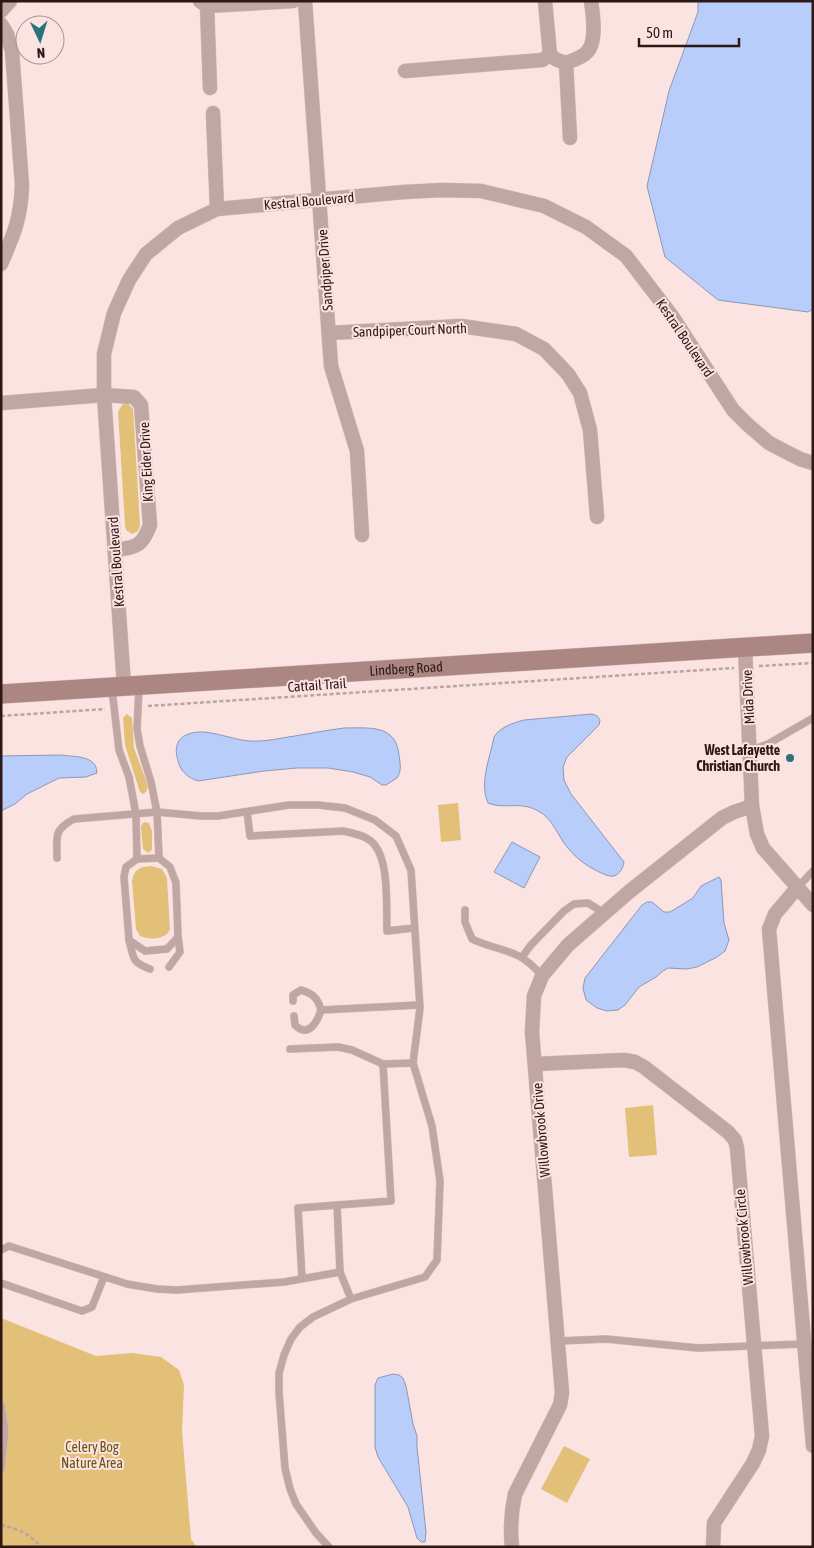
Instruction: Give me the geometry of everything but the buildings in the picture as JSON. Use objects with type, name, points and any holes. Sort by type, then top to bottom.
[{"type":"main road","name":"Lindberg Road","points":[[1,694],[813,643]]},
{"type":"street","points":[[1,11],[10,1]]},
{"type":"street","points":[[210,88],[203,4],[293,1]]},
{"type":"street","name":"Sandpiper Drive","points":[[305,1],[332,366],[357,451],[362,535]]},
{"type":"street","points":[[545,1],[550,55],[566,63],[586,54],[590,48],[593,34],[592,1]]},
{"type":"street","points":[[1,24],[12,51],[22,184],[22,204],[18,221],[1,264]]},
{"type":"street","points":[[405,71],[542,60],[550,55]]},
{"type":"street","points":[[566,63],[570,138]]},
{"type":"street","points":[[213,113],[217,209]]},
{"type":"street","name":"Kestral Boulevard","points":[[125,686],[104,395],[104,354],[114,313],[128,280],[146,254],[178,228],[217,209],[443,190],[480,191],[544,206],[586,227],[626,256],[672,316],[733,410],[748,426],[769,443],[800,459],[813,463]]},
{"type":"street","name":"Sandpiper Court North","points":[[329,333],[461,326],[516,334],[544,349],[568,374],[580,393],[590,430],[597,517]]},
{"type":"street","name":"King Eider Drive","points":[[1,403],[104,395],[134,397],[141,405],[150,525],[145,538],[136,547],[115,550]]},
{"type":"street","name":"Mida Drive","points":[[745,648],[752,806],[756,834],[763,848],[813,904]]},
{"type":"street","name":"Willowbrook Drive","points":[[512,1547],[510,1532],[515,1494],[560,1406],[562,1393],[532,1032],[534,996],[542,976],[568,945],[604,913],[722,818],[752,806]]},
{"type":"street","points":[[797,888],[775,914],[769,929],[813,1446]]},
{"type":"street","name":"Willowbrook Circle","points":[[536,1064],[624,1060],[635,1062],[651,1072],[728,1132],[735,1140],[762,1436],[759,1450],[753,1463],[714,1523],[713,1547]]},
{"type":"lane","points":[[125,686],[138,707],[137,729],[140,746],[151,782],[157,812],[159,858]]},
{"type":"lane","points":[[125,686],[114,708],[119,750],[129,777],[136,814],[136,859]]},
{"type":"lane","points":[[751,750],[768,744],[813,718]]},
{"type":"lane","points":[[57,858],[57,833],[63,825],[74,819],[157,812],[201,816],[289,806],[318,805],[345,808],[374,820],[396,836],[411,870],[419,1005],[412,1063],[432,1126],[440,1181],[437,1260],[425,1277],[351,1299],[313,1317],[291,1339],[284,1355],[279,1374],[286,1468],[290,1489],[296,1504],[316,1533],[329,1547]]},
{"type":"lane","points":[[247,812],[250,836],[343,831],[356,834],[372,842],[381,856],[384,867],[387,931],[414,928]]},
{"type":"lane","points":[[150,969],[138,964],[135,960],[129,940],[124,877],[126,867],[136,859],[159,858],[170,867],[176,883],[180,952],[169,967]]},
{"type":"lane","points":[[797,888],[813,871]]},
{"type":"lane","points":[[522,957],[530,945],[564,911],[574,904],[588,903],[604,913]]},
{"type":"lane","points":[[465,910],[465,922],[472,939],[487,946],[504,949],[522,957],[533,965],[542,976]]},
{"type":"lane","points":[[129,940],[145,951],[167,949],[178,937]]},
{"type":"lane","points":[[293,1001],[293,995],[301,990],[311,993],[319,1002],[321,1010],[318,1020],[312,1028],[305,1031],[295,1025],[294,1016]]},
{"type":"lane","points":[[321,1010],[419,1005]]},
{"type":"lane","points":[[290,1049],[338,1047],[352,1050],[383,1064],[412,1063]]},
{"type":"lane","points":[[302,1278],[298,1208],[391,1201],[383,1064]]},
{"type":"lane","points":[[337,1205],[340,1272],[351,1299]]},
{"type":"lane","points":[[1,1250],[9,1246],[128,1284],[157,1289],[177,1290],[284,1282],[340,1272]]},
{"type":"lane","points":[[1,1283],[82,1311],[92,1307],[104,1276]]},
{"type":"lane","points":[[559,1342],[606,1338],[698,1348],[804,1344]]},
{"type":"lane","points":[[1,1405],[5,1431],[1,1469]]},
{"type":"path","name":"Cattail Trail","points":[[138,707],[813,663]]},
{"type":"path","points":[[1,716],[114,708]]},
{"type":"path","points":[[1,1524],[23,1531],[41,1547]]},
{"type":"green space","points":[[128,404],[133,409],[140,525],[138,531],[132,534],[126,530],[125,525],[118,412],[122,405]]},
{"type":"green space","points":[[127,714],[132,718],[134,748],[148,786],[143,794],[140,792],[125,745],[123,718]]},
{"type":"green space","points":[[458,803],[461,840],[441,842],[438,805]]},
{"type":"green space","points":[[144,822],[149,823],[152,831],[152,850],[148,853],[143,849],[141,827]]},
{"type":"green space","points":[[151,866],[162,869],[167,878],[170,930],[164,936],[148,938],[140,936],[136,929],[132,881],[138,869]]},
{"type":"green space","points":[[653,1105],[657,1155],[629,1157],[625,1108]]},
{"type":"green space","name":"Celery Bog Nature Area","points":[[1,1318],[96,1356],[132,1353],[161,1357],[179,1370],[184,1385],[182,1431],[191,1539],[197,1547],[1,1547]]},
{"type":"green space","points":[[564,1446],[590,1459],[567,1503],[541,1489]]},
{"type":"water","points":[[698,1],[813,1],[813,309],[808,312],[718,300],[665,257],[647,186],[669,91],[698,12]]},
{"type":"water","points":[[592,714],[600,720],[599,725],[567,757],[563,767],[564,780],[571,794],[624,862],[621,870],[614,876],[608,876],[599,872],[578,859],[569,850],[550,821],[540,812],[533,808],[494,805],[488,803],[486,795],[485,779],[494,737],[503,728],[524,720]]},
{"type":"water","points":[[344,728],[372,728],[387,733],[393,738],[397,745],[400,761],[400,770],[397,778],[386,785],[382,785],[370,777],[353,772],[328,768],[297,768],[198,781],[184,773],[180,767],[177,755],[176,747],[179,740],[193,733],[209,733],[256,741]]},
{"type":"water","points":[[61,755],[89,760],[96,767],[97,773],[86,777],[59,778],[27,794],[15,804],[1,811],[1,756]]},
{"type":"water","points":[[512,842],[540,857],[524,888],[494,872]]},
{"type":"water","points":[[719,877],[721,880],[724,923],[729,940],[725,951],[697,967],[687,969],[668,968],[639,987],[625,1005],[618,1010],[607,1011],[597,1008],[586,1000],[583,988],[585,978],[642,905],[652,902],[664,912],[670,912],[693,898],[701,886]]},
{"type":"water","points":[[393,1374],[403,1378],[417,1436],[426,1532],[425,1542],[421,1542],[417,1538],[408,1507],[378,1457],[375,1447],[375,1385],[378,1378]]},
{"type":"place","name":"West Lafayette Christian Church","points":[[790,758]]}]
